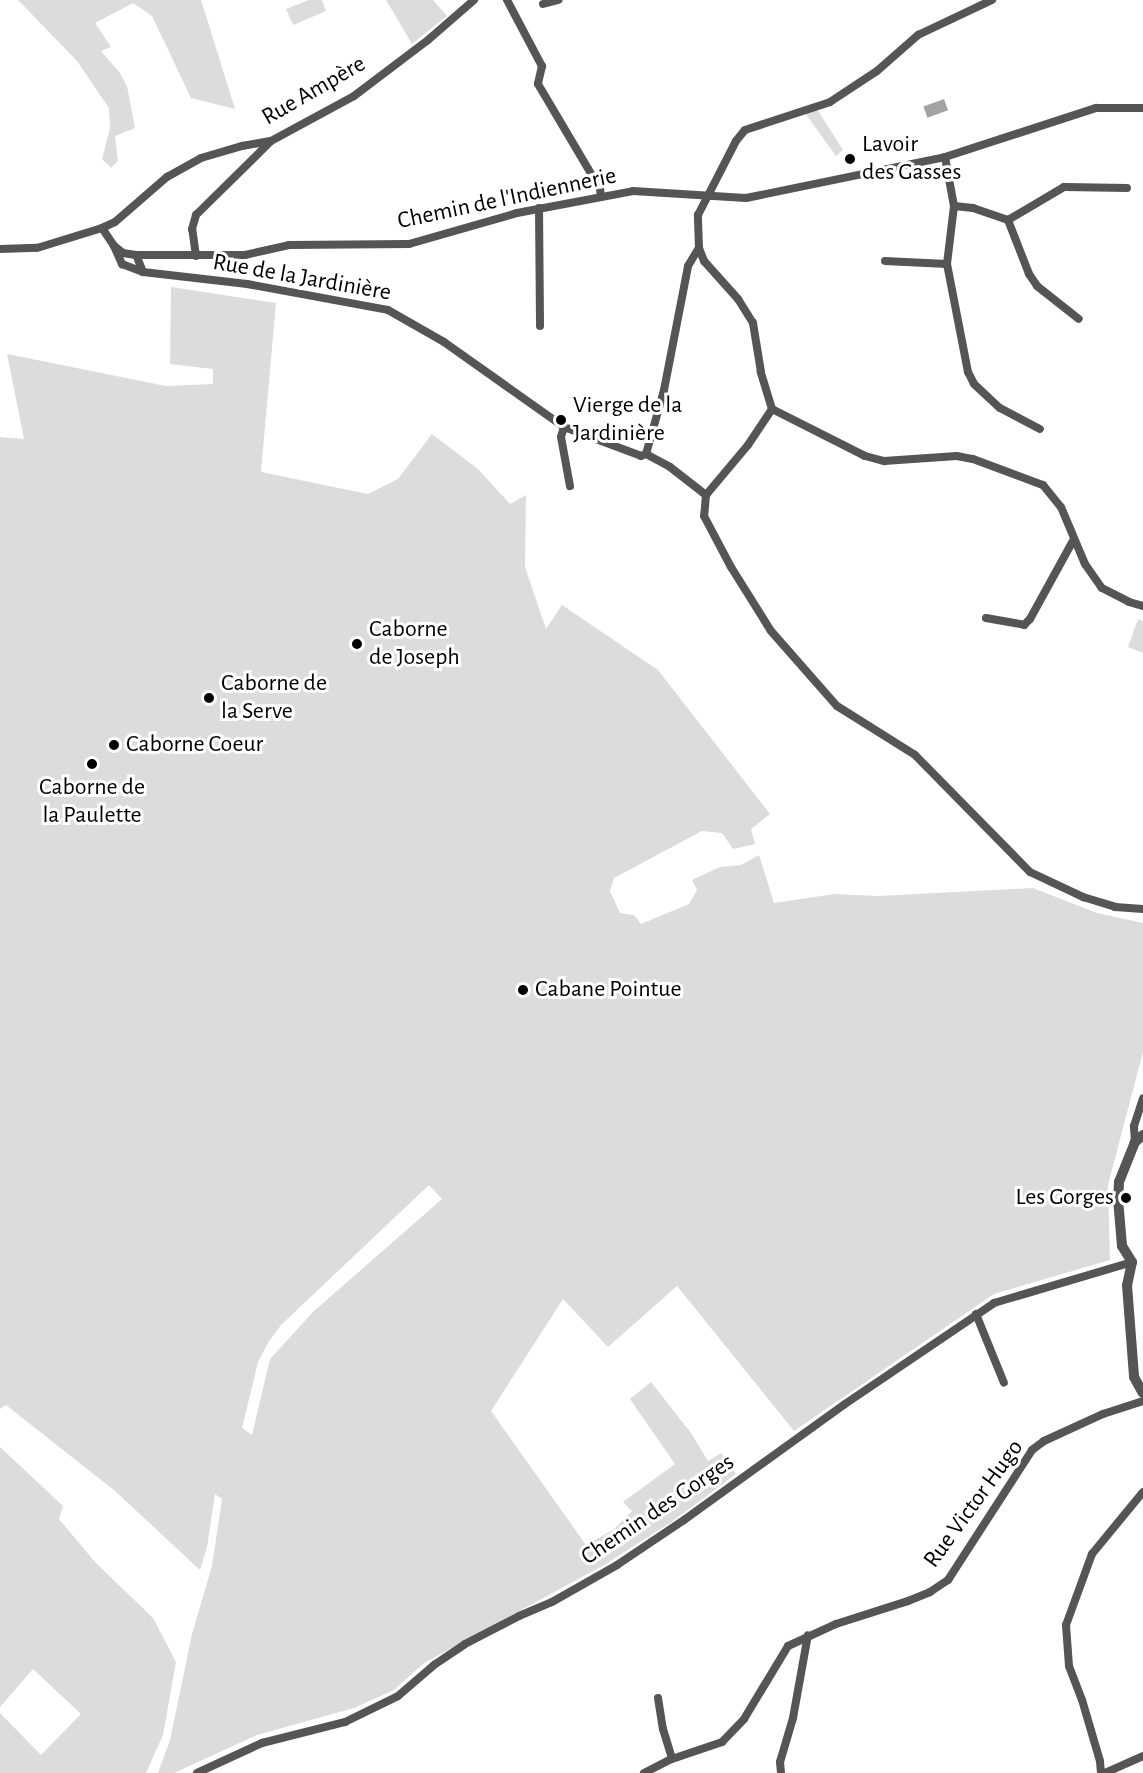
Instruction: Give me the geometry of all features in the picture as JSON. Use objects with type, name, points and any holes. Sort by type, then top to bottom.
[{"type":"street","name":"Rue Ampère","points":[[0,249],[37,248],[102,228],[115,222],[167,177],[201,158],[242,146],[271,141],[354,96],[428,40],[474,0]]},
{"type":"street","points":[[507,0],[542,66],[538,84],[600,189],[601,196]]},
{"type":"street","points":[[543,4],[558,0]]},
{"type":"street","points":[[992,0],[925,31],[877,71],[830,102],[746,130],[736,141],[698,215],[699,248],[704,261],[738,299],[753,323],[761,372],[772,409],[865,456],[884,461],[957,456],[973,459],[1043,485],[1061,507],[1085,564],[1102,588],[1143,606]]},
{"type":"street","name":"Chemin de l'Indiennerie","points":[[136,255],[245,255],[289,245],[409,244],[539,208],[601,196],[655,191],[746,198],[945,157],[1096,108],[1143,108]]},
{"type":"street","points":[[196,256],[192,229],[196,215],[271,141]]},
{"type":"street","points":[[945,157],[954,206],[947,264],[968,372],[974,384],[1000,408],[1040,429]]},
{"type":"street","points":[[954,206],[973,208],[1008,220],[1064,187],[1127,188]]},
{"type":"street","points":[[539,208],[540,326]]},
{"type":"street","points":[[1008,220],[1029,274],[1037,286],[1080,319]]},
{"type":"street","name":"Rue de la Jardinière","points":[[102,228],[122,264],[143,272],[248,284],[388,310],[444,342],[564,427],[640,456],[646,454],[670,467],[706,495]]},
{"type":"street","points":[[114,246],[123,253],[136,255],[143,272]]},
{"type":"street","points":[[646,454],[664,390],[688,266],[699,248]]},
{"type":"street","points":[[885,261],[947,264]]},
{"type":"street","points":[[772,409],[747,445],[706,495],[704,516],[731,567],[771,631],[837,706],[915,755],[1030,872],[1083,897],[1115,907],[1143,909]]},
{"type":"street","points":[[564,427],[561,437],[570,486]]},
{"type":"street","points":[[986,618],[1024,625],[1030,619],[1074,539]]},
{"type":"street","points":[[1143,1098],[1134,1126],[1139,1139],[1119,1182],[1122,1246],[1132,1262],[1127,1285],[1134,1377],[1143,1393]]},
{"type":"street","points":[[1132,1262],[1143,1259]]},
{"type":"street","name":"Chemin des Gorges","points":[[197,1773],[262,1743],[345,1722],[398,1696],[434,1665],[465,1644],[552,1602],[617,1565],[976,1314],[1008,1297],[1132,1262]]},
{"type":"street","points":[[976,1314],[1004,1383]]},
{"type":"street","name":"Rue Victor Hugo","points":[[644,1773],[672,1759],[722,1742],[734,1731],[788,1646],[808,1635],[930,1592],[948,1580],[1032,1450],[1064,1430],[1143,1401]]},
{"type":"street","points":[[1143,1492],[1092,1554],[1066,1625],[1069,1665],[1083,1700],[1103,1773],[1143,1756]]},
{"type":"street","points":[[781,1773],[780,1762],[793,1718],[808,1635]]},
{"type":"street","points":[[658,1698],[663,1729],[672,1759]]},
{"type":"shaded area","points":[[18,0],[201,0],[235,109],[191,98],[152,16],[133,3],[95,23],[111,47],[101,51],[120,73],[127,86],[135,128],[115,136],[118,161],[111,168],[102,159],[110,128],[109,108],[77,61]]},
{"type":"shaded area","points":[[309,0],[322,0],[326,11],[293,25],[286,9]]},
{"type":"shaded area","points":[[386,0],[433,0],[447,16],[412,44]]},
{"type":"shaded area","points":[[944,99],[948,110],[927,118],[923,107]]},
{"type":"shaded area","points":[[817,109],[843,150],[836,156],[805,113]]},
{"type":"shaded area","points":[[171,287],[276,303],[261,472],[368,494],[398,479],[432,434],[478,469],[510,504],[526,495],[525,567],[546,629],[562,605],[658,670],[770,814],[751,829],[755,844],[733,849],[722,833],[702,831],[614,878],[610,891],[620,913],[634,915],[641,924],[689,904],[697,890],[692,880],[720,867],[741,865],[759,855],[774,903],[834,894],[878,896],[1033,888],[1097,913],[1143,923],[1143,1052],[1108,1185],[1110,1260],[994,1294],[794,1431],[677,1286],[608,1347],[563,1299],[491,1411],[586,1545],[613,1530],[632,1511],[623,1502],[675,1464],[630,1399],[651,1382],[691,1433],[708,1461],[721,1453],[736,1474],[670,1523],[604,1565],[424,1663],[394,1690],[354,1708],[257,1735],[174,1773],[158,1773],[170,1740],[192,1634],[212,1566],[222,1499],[215,1494],[207,1547],[200,1570],[115,1491],[6,1405],[0,1409],[0,437],[24,439],[7,354],[166,386],[213,384],[213,369],[170,364]],"holes":[[[429,1185],[442,1199],[314,1311],[270,1359],[252,1435],[242,1428],[258,1362],[281,1325]]]},
{"type":"shaded area","points":[[1138,619],[1143,621],[1143,653],[1128,647]]},
{"type":"shaded area","points":[[0,1447],[63,1506],[59,1519],[95,1562],[153,1618],[176,1662],[163,1735],[146,1773],[0,1773],[0,1713],[41,1755],[81,1714],[33,1669],[0,1707]]},
{"type":"place","name":"Lavoir des Gasses","points":[[850,159]]},
{"type":"place","name":"Vierge de la Jardinière","points":[[561,420]]},
{"type":"place","name":"Caborne de Joseph","points":[[357,644]]},
{"type":"place","name":"Caborne de la Serve","points":[[209,698]]},
{"type":"place","name":"Caborne Coeur","points":[[114,745]]},
{"type":"place","name":"Caborne de la Paulette","points":[[92,764]]},
{"type":"place","name":"Cabane Pointue","points":[[523,990]]},
{"type":"place","name":"Les Gorges","points":[[1126,1198]]}]
